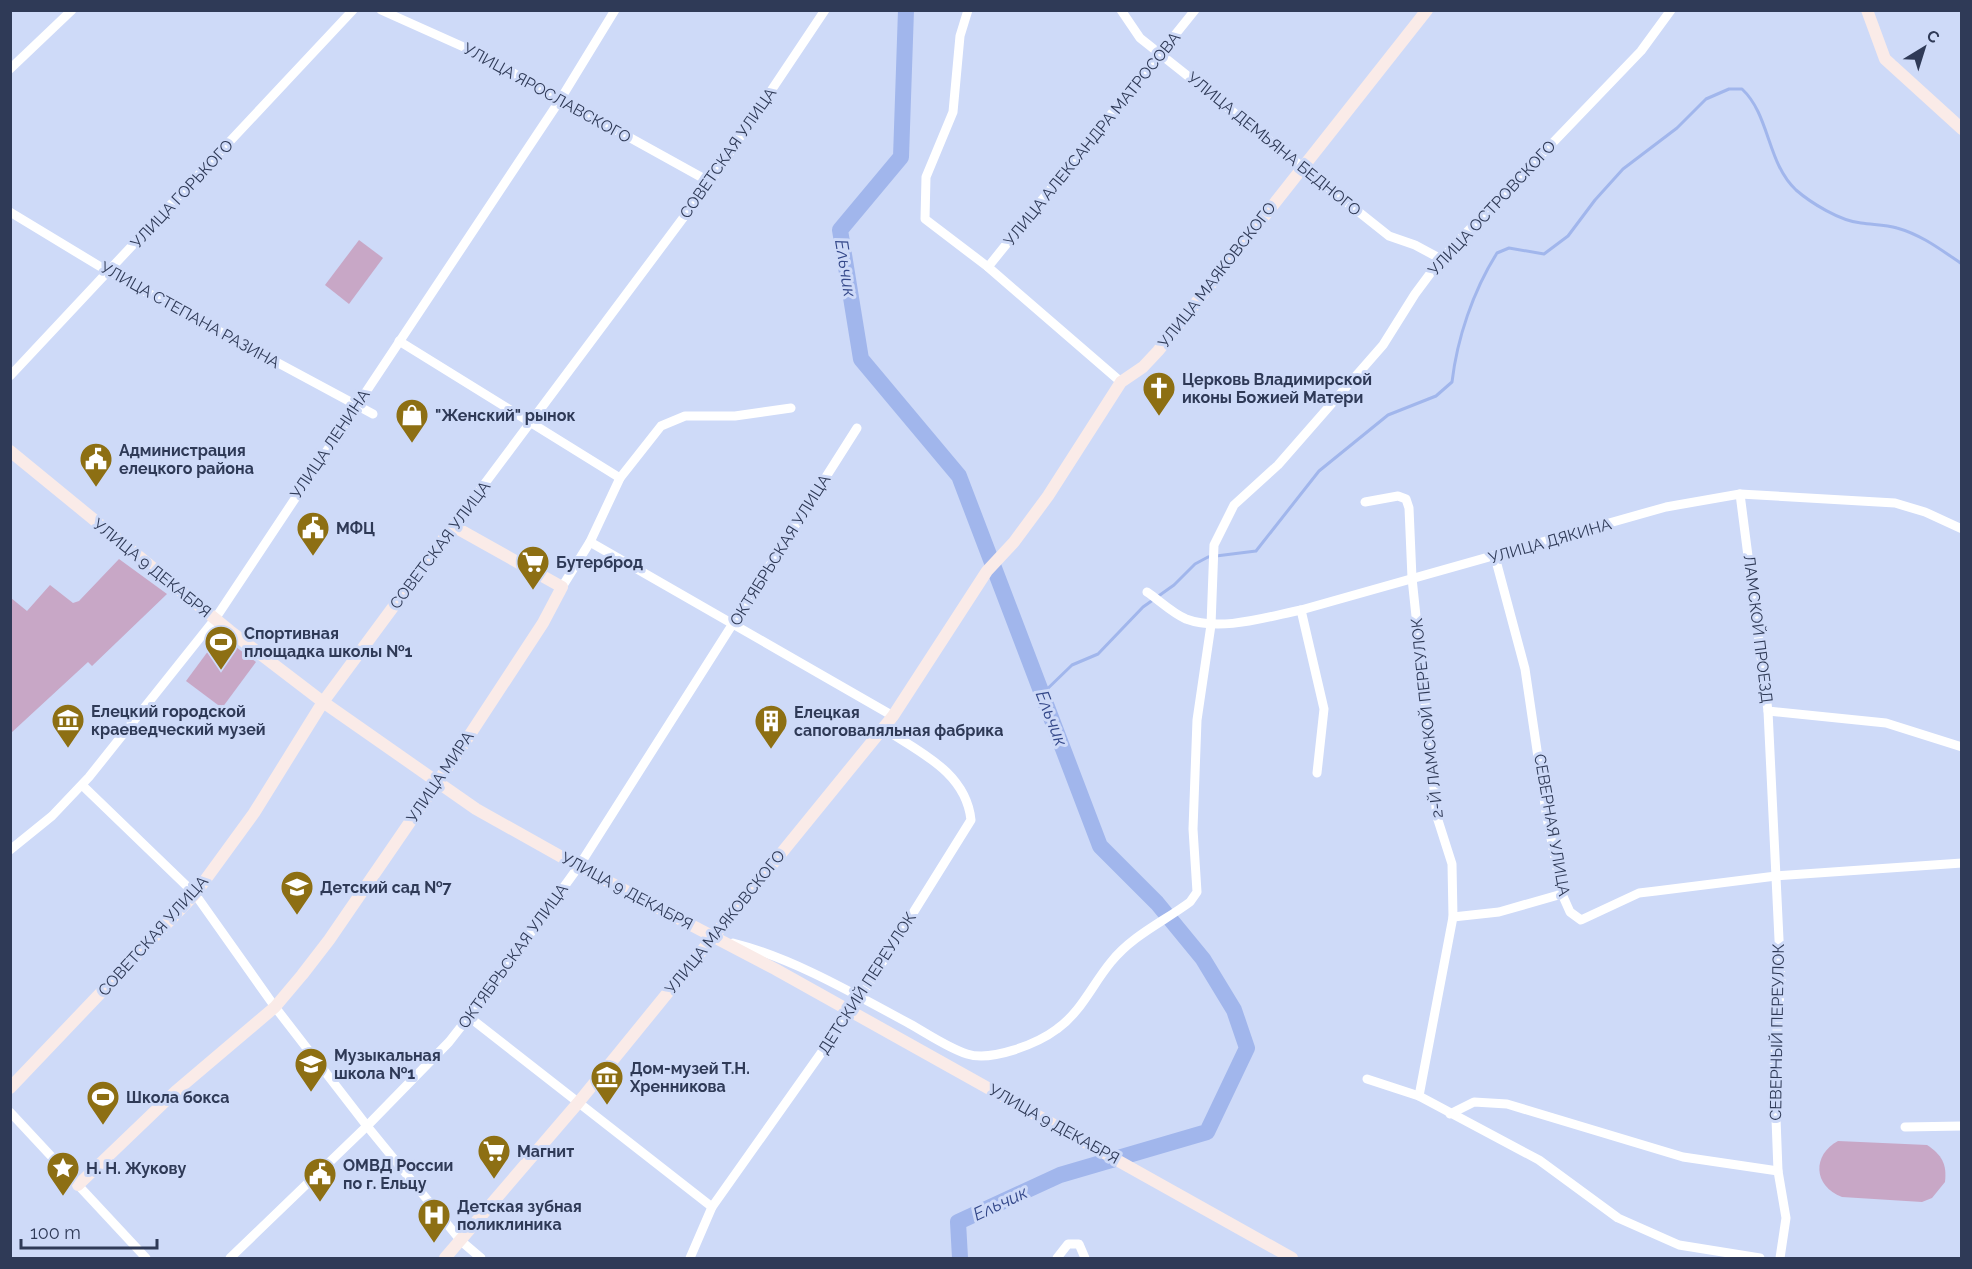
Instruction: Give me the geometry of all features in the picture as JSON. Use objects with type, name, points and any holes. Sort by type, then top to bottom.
[{"type":"main road","name":"УЛИЦА МАЯКОВСКОГО","points":[[445,1258],[717,938],[883,728],[987,571],[1014,542],[1048,496],[1121,382],[1143,367],[1158,351],[1427,10]]},
{"type":"main road","points":[[1867,10],[1885,59],[1962,129]]},
{"type":"main road","name":"УЛИЦА 9 ДЕКАБРЯ","points":[[10,451],[215,619],[323,702],[436,783],[579,866],[775,969],[1292,1258]]},
{"type":"main road","points":[[453,525],[562,587]]},
{"type":"main road","name":"СОВЕТСКАЯ УЛИЦА","points":[[10,1088],[195,894],[254,813],[323,702],[453,525]]},
{"type":"main road","name":"УЛИЦА МИРА","points":[[78,1185],[176,1091],[275,1007],[329,940],[543,623],[562,587]]},
{"type":"street","points":[[10,69],[72,10]]},
{"type":"street","name":"УЛИЦА ГОРЬКОГО","points":[[10,376],[353,10]]},
{"type":"street","name":"УЛИЦА ЯРОСЛАВСКОГО","points":[[381,10],[477,53],[710,182]]},
{"type":"street","name":"УЛИЦА ЛЕНИНА","points":[[10,850],[52,816],[82,785],[215,619],[560,100],[615,10]]},
{"type":"street","name":"СОВЕТСКАЯ УЛИЦА","points":[[453,525],[532,423],[710,182],[825,10]]},
{"type":"street","points":[[968,10],[960,36],[952,112],[926,177],[925,219],[988,267],[1121,382]]},
{"type":"street","name":"УЛИЦА ДЕМЬЯНА БЕДНОГО","points":[[1121,10],[1140,38],[1389,236],[1414,245],[1441,259]]},
{"type":"street","name":"УЛИЦА АЛЕКСАНДРА МАТРОСОВА","points":[[988,267],[1162,54],[1195,10]]},
{"type":"street","name":"УЛИЦА ОСТРОВСКОГО","points":[[717,938],[757,949],[860,998],[968,1055],[1010,1052],[1031,1045],[1058,1029],[1079,1008],[1111,962],[1129,943],[1159,921],[1176,912],[1197,892],[1193,829],[1197,720],[1210,625],[1214,545],[1234,506],[1278,465],[1383,345],[1415,294],[1441,259],[1641,51],[1665,13]]},
{"type":"street","name":"УЛИЦА СТЕПАНА РАЗИНА","points":[[10,212],[109,272],[373,414]]},
{"type":"street","points":[[399,341],[620,478]]},
{"type":"street","name":"УЛИЦА МИРА","points":[[562,587],[590,542],[620,478],[661,426],[685,416],[735,416],[791,408]]},
{"type":"street","name":"ОКТЯБРЬСКАЯ УЛИЦА","points":[[230,1258],[367,1126],[449,1042],[469,1017],[579,866],[857,428]]},
{"type":"street","name":"УЛИЦА ДЯКИНА","points":[[1147,592],[1184,618],[1210,625],[1301,610],[1666,507],[1740,494],[1895,503],[1925,512],[1962,529]]},
{"type":"street","name":"ЛАМСКОЙ ПРОЕЗД","points":[[1740,494],[1768,711],[1886,723],[1962,747]]},
{"type":"street","name":"2-Й ЛАМСКОЙ ПЕРЕУЛОК","points":[[1365,502],[1398,496],[1406,499],[1409,508],[1412,578],[1437,817],[1452,864],[1453,917],[1419,1096]]},
{"type":"street","points":[[590,542],[892,716]]},
{"type":"street","name":"СЕВЕРНАЯ УЛИЦА","points":[[1495,557],[1525,669],[1547,818],[1562,894],[1570,912],[1581,920],[1639,893],[1776,876],[1962,863]]},
{"type":"street","points":[[1301,610],[1324,709],[1317,773]]},
{"type":"street","name":"СЕВЕРНЫЙ ПЕРЕУЛОК","points":[[1768,711],[1781,981],[1774,1066],[1778,1171],[1786,1218],[1780,1258]]},
{"type":"street","name":"ДЕТСКИЙ ПЕРЕУЛОК","points":[[690,1258],[712,1207],[860,998],[971,820],[970,805],[953,775],[883,728]]},
{"type":"street","points":[[82,785],[195,894],[275,1007],[367,1126],[461,1241],[481,1258]]},
{"type":"street","points":[[1453,917],[1499,912],[1562,894]]},
{"type":"street","points":[[469,1017],[712,1207]]},
{"type":"street","points":[[1367,1079],[1419,1096],[1539,1160],[1618,1218],[1679,1245],[1760,1258]]},
{"type":"street","points":[[1450,1114],[1474,1102],[1507,1104],[1683,1157],[1778,1171]]},
{"type":"street","points":[[10,1112],[146,1258]]},
{"type":"street","points":[[1905,1127],[1962,1126]]},
{"type":"street","points":[[1057,1258],[1068,1244],[1079,1244],[1085,1258]]},
{"type":"shaded area","points":[[359,240],[383,258],[349,304],[325,285]]},
{"type":"shaded area","points":[[119,559],[167,594],[92,666],[88,662],[11,733],[11,598],[27,611],[50,585],[73,603],[79,601]]},
{"type":"shaded area","name":"Спортивная площадка школы №1","points":[[220,635],[256,662],[222,708],[186,681]]},
{"type":"shaded area","points":[[1838,1141],[1927,1145],[1942,1160],[1945,1182],[1932,1198],[1922,1202],[1842,1197],[1825,1186],[1819,1170],[1824,1154]]},
{"type":"waterway","name":"Ельчик","points":[[906,10],[901,157],[840,230],[861,359],[959,476],[1100,846],[1157,903],[1203,959],[1234,1010],[1247,1048],[1207,1132],[1060,1175],[958,1222],[960,1258]]},
{"type":"waterway","points":[[1041,695],[1072,665],[1098,654],[1143,607],[1174,585],[1195,564],[1208,557],[1256,551],[1319,471],[1388,415],[1436,396],[1452,382],[1467,316],[1497,253],[1509,248],[1544,254],[1568,236],[1595,200],[1623,169],[1677,128],[1706,99],[1729,89],[1742,89],[1758,112],[1779,166],[1787,179],[1796,190],[1818,206],[1853,222],[1888,226],[1906,231],[1931,243],[1962,264]]},
{"type":"place","name":"Церковь Владимирской иконы Божией Матери","points":[[1159,417]]},
{"type":"place","name":"\"Женский\" рынок","points":[[412,444]]},
{"type":"place","name":"Администрация елецкого района","points":[[96,488]]},
{"type":"place","name":"МФЦ","points":[[313,557]]},
{"type":"place","name":"Бутерброд","points":[[533,591]]},
{"type":"place","name":"Спортивная площадка школы №1","points":[[221,671]]},
{"type":"place","name":"Елецкий городской краеведческий музей","points":[[68,749]]},
{"type":"place","name":"Елецкая сапоговаляльная фабрика","points":[[771,750]]},
{"type":"place","name":"Детский сад №7","points":[[297,916]]},
{"type":"place","name":"Музыкальная школа №1","points":[[311,1093]]},
{"type":"place","name":"Дом-музей Т.Н. Хренникова","points":[[607,1106]]},
{"type":"place","name":"Школа бокса","points":[[103,1126]]},
{"type":"place","name":"Магнит","points":[[494,1180]]},
{"type":"place","name":"Н. Н. Жукову","points":[[63,1197]]},
{"type":"place","name":"ОМВД России по г. Ельцу","points":[[320,1203]]},
{"type":"place","name":"Детская зубная поликлиника","points":[[434,1244]]}]
